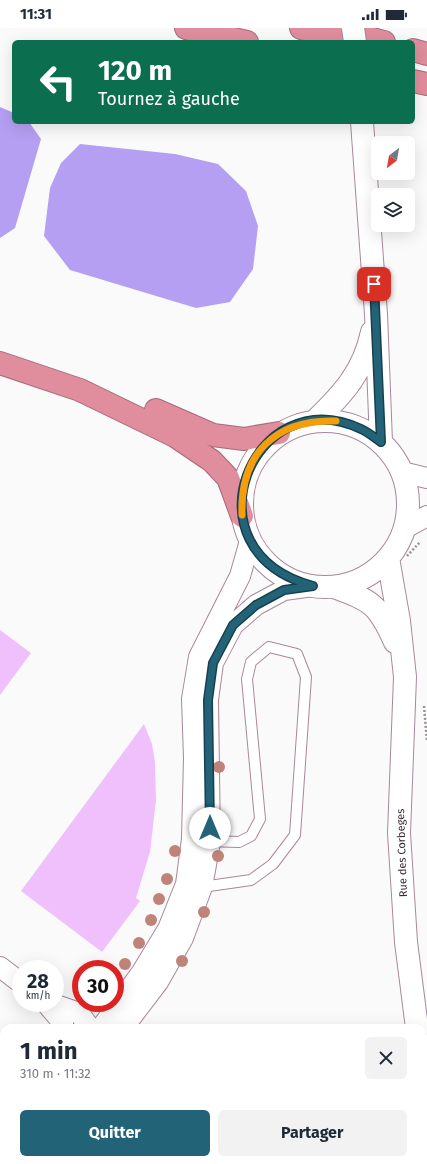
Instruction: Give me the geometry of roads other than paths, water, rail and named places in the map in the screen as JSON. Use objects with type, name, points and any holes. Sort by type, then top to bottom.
[{"type":"highway","points":[[186,28],[238,40]]},
{"type":"highway","points":[[301,28],[352,40]]},
{"type":"highway","points":[[332,28],[377,40]]},
{"type":"highway","points":[[415,51],[427,54]]},
{"type":"highway","points":[[415,55],[427,58]]},
{"type":"highway","points":[[415,81],[427,84]]},
{"type":"highway","points":[[0,351],[114,389],[164,415],[213,435],[244,439],[279,433]]},
{"type":"highway","points":[[0,363],[80,390],[175,436],[212,461],[228,478],[242,516]]},
{"type":"street","points":[[353,28],[355,40]]},
{"type":"street","points":[[362,124],[376,314],[381,442]]},
{"type":"street","points":[[316,420],[343,393],[358,369],[370,345],[376,314]]},
{"type":"street","points":[[104,1024],[142,972],[168,929],[186,884],[201,840],[208,700],[213,663],[233,625],[256,605],[284,590],[313,586],[334,587],[372,572],[388,558],[398,544],[405,528],[408,508],[407,489],[402,472],[393,456],[381,442],[362,429],[340,421],[316,420],[296,425],[279,433],[264,446],[250,467],[245,478],[241,497],[242,516],[250,541],[261,558],[276,571],[293,581],[313,586]]},
{"type":"street","points":[[402,472],[427,478]]},
{"type":"street","points":[[405,528],[427,516]]},
{"type":"street","points":[[126,1024],[158,982],[183,938],[202,887],[201,840],[194,758],[192,699],[199,656],[240,576],[250,541]]},
{"type":"street","name":"Rue des Corbeges","points":[[388,558],[399,621],[405,676],[399,834],[406,942],[416,1024]]},
{"type":"street","name":"Rue des Corbeges","points":[[334,587],[368,601],[384,617],[397,645],[405,676]]},
{"type":"street","points":[[0,967],[12,976]]},
{"type":"street","points":[[64,1008],[78,1013],[87,1024]]},
{"type":"street","points":[[53,1012],[63,1024]]},
{"type":"lane","points":[[201,840],[239,842],[251,836],[260,819],[247,679],[251,662],[269,647],[297,654],[306,677],[295,835],[273,864],[251,880],[202,887]]}]
